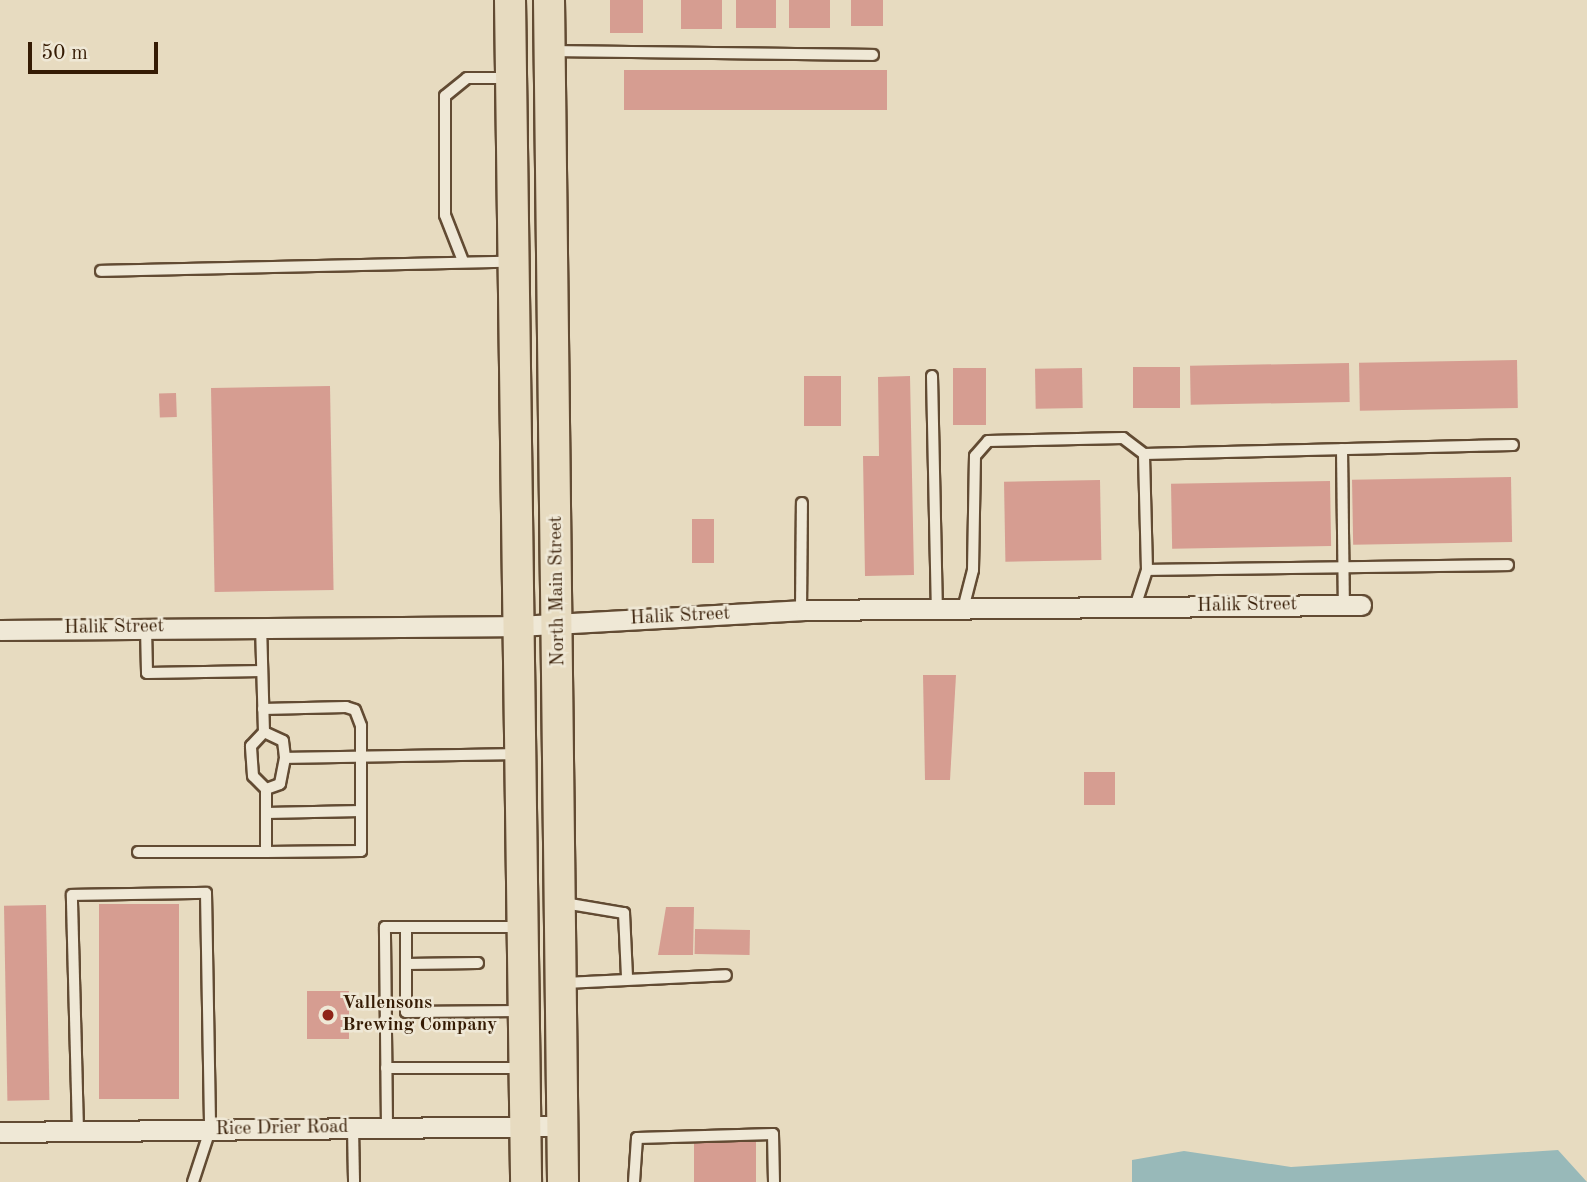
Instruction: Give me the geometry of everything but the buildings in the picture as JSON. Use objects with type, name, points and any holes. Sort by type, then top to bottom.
[{"type":"main road","points":[[510,0],[526,1182]]},
{"type":"main road","name":"North Main Street","points":[[549,0],[564,902],[563,1182]]},
{"type":"main road","points":[[512,262],[553,260]]},
{"type":"street","name":"Halik Street","points":[[0,630],[261,625],[518,626],[801,610],[1352,605]]},
{"type":"street","name":"Rice Drier Road","points":[[0,1132],[564,1126]]},
{"type":"lane","points":[[550,51],[873,55]]},
{"type":"lane","points":[[463,261],[445,215],[445,96],[467,78],[511,78]]},
{"type":"lane","points":[[101,271],[449,267],[463,261],[512,262]]},
{"type":"lane","points":[[932,376],[937,609]]},
{"type":"lane","points":[[963,609],[973,570],[975,456],[988,441],[1123,438],[1144,454],[1513,445]]},
{"type":"lane","points":[[1342,449],[1343,567],[1352,605]]},
{"type":"lane","points":[[1135,607],[1147,570],[1144,454]]},
{"type":"lane","points":[[801,610],[802,503]]},
{"type":"lane","points":[[1147,570],[1507,565]]},
{"type":"lane","points":[[261,625],[264,732],[251,746],[253,776],[266,789],[266,852]]},
{"type":"lane","points":[[146,627],[147,673],[262,671]]},
{"type":"lane","points":[[138,852],[361,851],[361,757],[355,710],[263,709]]},
{"type":"lane","points":[[264,732],[283,741],[285,758],[280,783],[266,789]]},
{"type":"lane","points":[[285,758],[519,754]]},
{"type":"lane","points":[[266,814],[361,811]]},
{"type":"lane","points":[[78,1131],[72,895],[206,893],[210,1129],[193,1182]]},
{"type":"lane","points":[[564,902],[624,913],[627,977]]},
{"type":"lane","points":[[387,1127],[385,927],[522,927]]},
{"type":"lane","points":[[406,927],[406,1012],[523,1011]]},
{"type":"lane","points":[[406,964],[478,963]]},
{"type":"lane","points":[[564,983],[627,977],[726,975]]},
{"type":"lane","points":[[386,1068],[524,1068]]},
{"type":"lane","points":[[353,1128],[354,1182]]},
{"type":"lane","points":[[634,1182],[637,1138],[773,1134],[774,1182]]},
{"type":"water","points":[[1558,1150],[1587,1182],[1132,1182],[1132,1160],[1184,1151],[1291,1167]]},
{"type":"place","name":"Vallensons Brewing Company","points":[[328,1015]]}]
